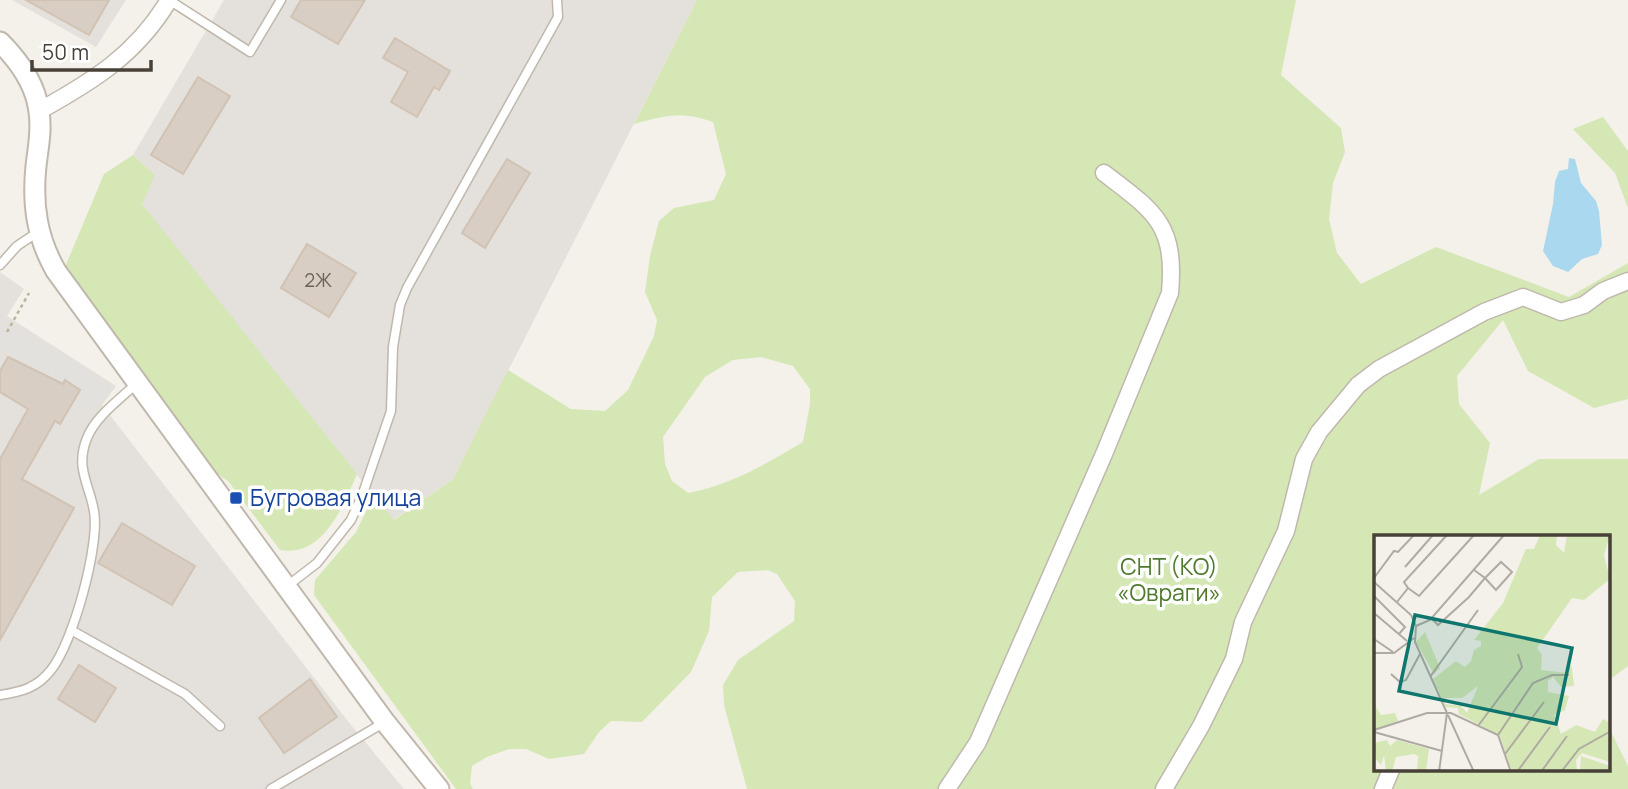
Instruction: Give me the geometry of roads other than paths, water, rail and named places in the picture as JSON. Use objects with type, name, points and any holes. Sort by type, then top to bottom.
[{"type":"street","points":[[39,111],[114,65],[156,21],[169,0]]},
{"type":"street","points":[[0,42],[20,65],[33,88],[39,111],[40,141],[34,186],[38,232],[45,253],[82,308],[385,722],[439,789]]},
{"type":"street","points":[[947,789],[978,742],[1104,454],[1170,293],[1172,266],[1168,240],[1157,217],[1104,173]]},
{"type":"street","points":[[1164,789],[1201,726],[1234,659],[1243,622],[1286,531],[1304,459],[1319,432],[1349,396],[1380,369],[1483,312],[1523,297],[1561,312],[1584,305],[1603,291],[1628,281]]},
{"type":"street","points":[[1382,789],[1390,772]]},
{"type":"lane","points":[[169,0],[250,52],[281,0]]},
{"type":"lane","points":[[286,587],[317,563],[351,520],[391,411],[393,348],[400,305],[558,17],[557,0]]},
{"type":"lane","points":[[0,265],[17,246],[38,232]]},
{"type":"lane","points":[[0,695],[26,691],[51,670],[71,630],[85,588],[94,535],[94,511],[81,463],[87,438],[97,421],[137,383]]},
{"type":"lane","points":[[71,630],[185,694],[220,726]]},
{"type":"lane","points":[[271,789],[385,722]]},
{"type":"water","points":[[1569,158],[1575,159],[1581,183],[1596,201],[1602,245],[1598,254],[1582,259],[1568,272],[1553,266],[1543,251],[1555,182],[1559,171],[1568,169]]},
{"type":"place","name":"Бугровая улица","points":[[236,498]]},
{"type":"park label","name":"СНТ (КО) «Овраги»","points":[[1169,580]]}]
